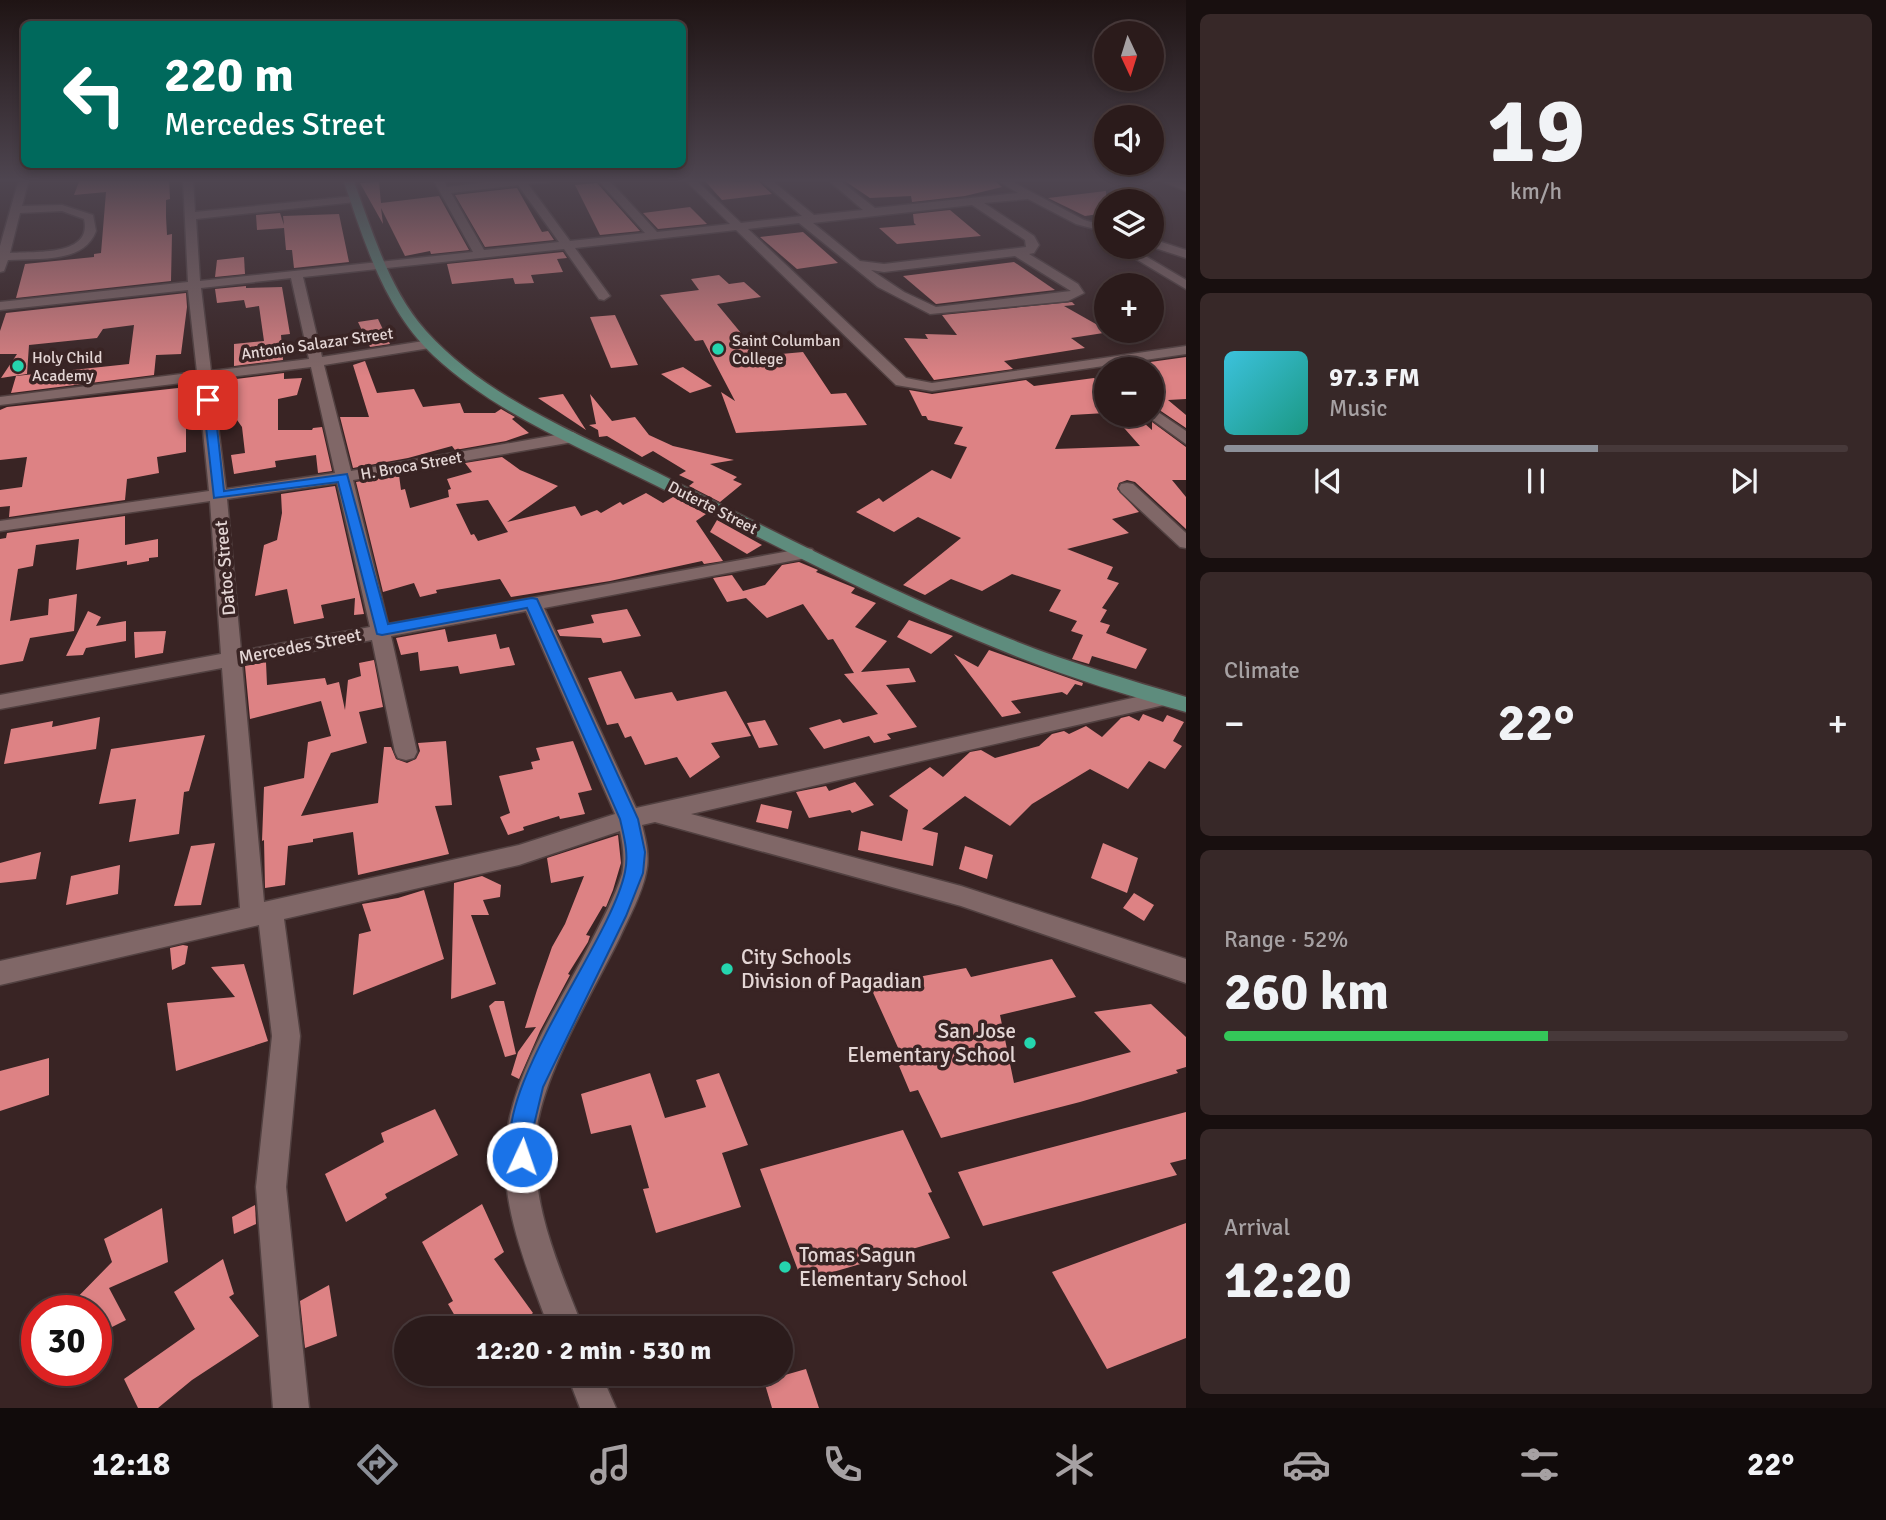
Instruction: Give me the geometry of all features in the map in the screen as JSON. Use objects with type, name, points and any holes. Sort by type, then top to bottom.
[{"type":"main road","name":"Duterte Street","points":[[372,245],[380,265],[410,319],[430,345],[494,392],[573,437],[806,553],[982,636],[1175,702]]},
{"type":"street","points":[[0,270],[6,245]]},
{"type":"street","points":[[3,257],[75,249],[80,245]]},
{"type":"street","name":"Datoc Street","points":[[192,245],[233,659],[262,914],[286,1036],[271,1187],[291,1408]]},
{"type":"street","points":[[475,245],[480,254]]},
{"type":"street","points":[[0,306],[569,245],[604,296]]},
{"type":"street","points":[[757,245],[901,382],[910,385],[932,387],[1186,350]]},
{"type":"street","points":[[836,245],[859,265],[915,305],[935,311],[1068,297],[1078,293],[1074,287],[1019,253]]},
{"type":"street","points":[[859,265],[884,268],[1019,253],[1030,250],[1032,245]]},
{"type":"street","points":[[1164,247],[1186,254]]},
{"type":"street","points":[[1142,259],[1186,285]]},
{"type":"street","points":[[296,274],[382,630],[406,752]]},
{"type":"street","name":"Antonio Salazar Street","points":[[0,401],[316,362],[430,345]]},
{"type":"street","points":[[1164,422],[1186,439]]},
{"type":"street","name":"H. Broca Street","points":[[0,526],[343,477],[573,437]]},
{"type":"street","points":[[1126,488],[1186,543]]},
{"type":"street","name":"Mercedes Street","points":[[0,702],[806,553]]},
{"type":"street","points":[[532,602],[629,819],[636,852],[634,873],[617,916],[532,1086],[522,1129],[522,1184],[539,1258],[561,1316]]},
{"type":"street","points":[[0,974],[520,855],[629,819],[1175,702]]},
{"type":"street","points":[[655,813],[961,896],[1186,971]]},
{"type":"street","points":[[589,1386],[598,1408]]},
{"type":"building","points":[[102,245],[172,245],[171,281],[16,298],[25,264],[94,257],[94,254],[101,253]]},
{"type":"building","points":[[286,245],[345,245],[349,262],[294,268],[292,250],[286,250]]},
{"type":"building","points":[[399,245],[466,245],[469,250],[431,254],[430,251],[405,256]]},
{"type":"building","points":[[769,245],[817,245],[838,263],[797,269]]},
{"type":"building","points":[[563,252],[567,258],[557,259],[563,272],[531,275],[534,283],[515,284],[513,278],[452,284],[447,264]]},
{"type":"building","points":[[244,257],[245,274],[215,277],[217,260]]},
{"type":"building","points":[[1014,262],[1055,290],[936,304],[903,276]]},
{"type":"building","points":[[719,275],[729,284],[744,282],[761,297],[717,304],[760,356],[803,352],[831,394],[846,393],[867,425],[736,433],[721,392],[735,401],[703,340],[695,341],[660,295],[699,290],[691,279]]},
{"type":"building","points":[[282,287],[290,334],[281,335],[283,360],[234,366],[234,344],[264,341],[259,306],[246,308],[244,300],[217,303],[215,289]]},
{"type":"building","points":[[186,293],[187,307],[181,354],[156,355],[154,375],[11,393],[16,376],[129,364],[134,325],[103,329],[97,338],[29,345],[27,374],[1,378],[17,354],[0,354],[0,331],[6,313]]},
{"type":"building","points":[[1072,302],[1075,305],[1064,306],[1094,323],[1094,334],[1071,338],[1085,348],[1004,361],[1013,369],[934,380],[904,338],[928,339],[925,334],[957,335],[942,315]]},
{"type":"building","points":[[615,315],[638,365],[611,368],[590,317]]},
{"type":"building","points":[[378,319],[390,344],[370,347],[358,322]]},
{"type":"building","points":[[1186,357],[1186,399],[1168,400],[1186,415],[1186,428],[1164,413],[1164,360]]},
{"type":"building","points":[[365,361],[377,393],[414,389],[423,407],[460,403],[464,413],[495,413],[501,409],[515,417],[512,419],[529,433],[506,441],[455,450],[452,446],[408,458],[353,468],[340,417],[369,417],[353,365]]},
{"type":"building","points":[[683,367],[712,386],[690,393],[661,374]]},
{"type":"building","points":[[284,373],[284,379],[302,378],[297,395],[278,399],[278,430],[312,430],[322,427],[332,471],[318,473],[316,455],[275,461],[276,467],[234,474],[231,455],[245,453],[242,427],[230,410],[228,380]]},
{"type":"building","points":[[1094,378],[1094,414],[1071,415],[1055,449],[1140,446],[1123,427],[1149,427],[1152,430],[1152,427],[1159,427],[1186,447],[1186,480],[1172,480],[1186,497],[1186,529],[1135,482],[1127,480],[1119,483],[1117,489],[1139,512],[1112,519],[1129,533],[1067,549],[1113,567],[1107,579],[1119,583],[1102,608],[1107,610],[1100,622],[1110,625],[1106,633],[1147,649],[1136,669],[1092,656],[1089,664],[1072,659],[1083,635],[1071,631],[1077,621],[1049,611],[1061,590],[1012,574],[982,591],[951,579],[925,595],[903,585],[961,538],[918,517],[894,532],[856,512],[879,498],[883,502],[932,470],[951,479],[967,447],[954,444],[963,427],[928,420],[926,416],[922,416],[909,390],[932,394],[1026,380],[1034,386]]},
{"type":"building","points":[[178,388],[186,428],[186,452],[157,457],[159,473],[127,479],[125,500],[9,517],[10,506],[0,507],[0,490],[22,487],[27,457],[0,460],[0,410],[7,407]]},
{"type":"building","points":[[563,394],[586,430],[538,398]]},
{"type":"building","points":[[590,394],[612,421],[635,417],[649,435],[673,446],[734,460],[710,464],[737,477],[733,480],[742,484],[720,502],[689,486],[694,482],[679,475],[686,471],[653,451],[642,457],[607,436],[599,437],[598,430],[589,425],[596,424]]},
{"type":"building","points":[[502,457],[520,470],[558,486],[507,522],[575,506],[581,516],[597,510],[601,513],[620,502],[623,505],[646,493],[663,503],[673,497],[706,514],[696,521],[723,561],[704,564],[702,561],[610,581],[511,597],[500,579],[436,590],[437,593],[420,597],[414,583],[383,592],[356,482],[399,475],[401,490],[405,489],[410,508],[449,497],[448,490],[451,489],[447,479],[472,472],[465,463]],"holes":[[[488,500],[508,532],[478,541],[474,534],[471,535],[456,504]]]},
{"type":"building","points":[[335,486],[364,614],[354,615],[355,598],[321,605],[324,618],[294,624],[287,589],[255,596],[264,545],[277,540],[282,513],[281,494]]},
{"type":"building","points":[[125,516],[125,545],[158,539],[158,557],[127,565],[127,561],[76,570],[79,539],[36,545],[33,566],[18,569],[10,621],[48,615],[49,599],[77,594],[74,631],[30,638],[23,661],[0,665],[0,539],[6,538],[7,533]]},
{"type":"building","points":[[717,520],[762,545],[747,554],[710,532]]},
{"type":"building","points":[[799,562],[855,588],[851,593],[876,603],[855,627],[887,641],[861,672],[909,668],[916,682],[886,685],[917,727],[887,734],[891,739],[874,743],[869,736],[824,749],[809,728],[840,719],[843,723],[878,714],[844,674],[854,673],[833,639],[828,640],[803,604],[767,618],[746,598],[727,602],[713,578],[732,575],[743,591],[765,585],[782,565]]},
{"type":"building","points":[[627,609],[641,636],[603,643],[601,638],[560,636],[557,630],[594,623],[591,615]]},
{"type":"building","points":[[88,611],[101,617],[96,626],[126,621],[126,641],[86,648],[83,655],[66,656]]},
{"type":"building","points":[[909,620],[953,636],[931,654],[897,637]]},
{"type":"building","points":[[445,629],[448,642],[496,634],[500,649],[509,647],[515,665],[460,674],[458,666],[420,671],[418,652],[401,655],[396,638]]},
{"type":"building","points":[[166,631],[163,653],[135,658],[134,632]]},
{"type":"building","points":[[989,650],[1083,683],[1082,686],[1075,684],[1067,695],[1062,692],[1011,701],[1021,713],[1002,717],[954,654],[978,667]]},
{"type":"building","points":[[374,660],[383,707],[359,712],[367,743],[331,753],[301,816],[378,803],[384,747],[391,747],[396,759],[407,763],[416,759],[420,751],[418,743],[446,741],[452,805],[435,806],[449,854],[358,875],[353,832],[313,839],[313,842],[288,846],[285,885],[265,888],[264,840],[262,841],[264,787],[304,778],[308,742],[331,736],[321,701],[250,719],[245,666],[266,662],[267,685],[325,678],[327,685],[339,682],[345,710],[348,680],[361,676],[359,663]]},
{"type":"building","points":[[621,671],[635,699],[672,692],[677,701],[726,691],[751,736],[711,743],[720,757],[690,778],[677,757],[645,765],[631,736],[625,738],[618,723],[607,725],[588,678]]},
{"type":"building","points":[[1143,714],[1163,722],[1167,715],[1184,722],[1173,741],[1182,746],[1165,769],[1149,761],[1128,789],[1090,769],[1032,804],[1010,826],[965,796],[922,829],[938,833],[933,866],[858,850],[861,831],[902,841],[908,810],[889,796],[930,767],[943,777],[970,752],[981,750],[995,758],[1039,746],[1052,734],[1064,731],[1069,734],[1086,726],[1102,737],[1121,718],[1129,716],[1139,721]]},
{"type":"building","points":[[100,717],[96,749],[4,764],[11,729],[53,721],[52,727]]},
{"type":"building","points":[[765,720],[778,745],[759,748],[747,723]]},
{"type":"building","points":[[205,735],[189,791],[184,792],[179,834],[129,842],[136,799],[99,804],[111,749]]},
{"type":"building","points":[[573,741],[592,790],[578,793],[585,814],[560,819],[559,816],[523,827],[524,830],[508,835],[500,817],[510,813],[499,776],[533,769],[531,762],[540,760],[536,748]]},
{"type":"building","points":[[855,782],[874,805],[852,813],[850,810],[809,818],[796,792],[826,786],[829,791]]},
{"type":"building","points":[[761,804],[792,811],[788,829],[756,822]]},
{"type":"building","points":[[618,835],[621,863],[613,890],[606,907],[603,906],[586,935],[590,936],[588,942],[568,974],[570,975],[540,1031],[519,1079],[511,1075],[518,1052],[536,1027],[525,1028],[537,990],[552,947],[565,924],[584,876],[551,883],[547,858]]},
{"type":"building","points":[[215,843],[201,905],[174,906],[191,846]]},
{"type":"building","points":[[1103,843],[1138,858],[1127,893],[1091,878]]},
{"type":"building","points":[[965,846],[993,855],[987,879],[959,869]]},
{"type":"building","points":[[41,852],[36,879],[0,883],[0,863]]},
{"type":"building","points":[[120,865],[118,894],[66,905],[71,876]]},
{"type":"building","points":[[482,876],[501,885],[500,897],[483,900],[489,915],[471,915],[496,984],[451,999],[454,883]]},
{"type":"building","points":[[424,890],[444,959],[353,995],[359,934],[371,931],[362,904]]},
{"type":"building","points":[[1134,893],[1154,905],[1144,921],[1123,908]]},
{"type":"building","points":[[188,946],[185,964],[172,970],[170,948]]},
{"type":"building","points":[[1052,959],[1076,997],[1000,1015],[1014,1083],[1131,1052],[1094,1012],[1151,1004],[1186,1037],[1186,1067],[1176,1070],[1178,1073],[1080,1102],[941,1138],[918,1090],[910,1092],[899,1066],[905,1063],[870,986],[966,968],[971,977]]},
{"type":"building","points":[[244,964],[268,1041],[176,1071],[167,1003],[235,997],[211,967]]},
{"type":"building","points":[[495,1001],[504,1001],[516,1054],[505,1057],[489,1006]]},
{"type":"building","points":[[49,1058],[49,1095],[0,1111],[0,1071]]},
{"type":"building","points":[[650,1073],[665,1118],[706,1107],[696,1080],[719,1073],[748,1145],[722,1153],[741,1207],[656,1233],[643,1189],[649,1188],[631,1125],[591,1134],[581,1094]]},
{"type":"building","points":[[435,1109],[458,1155],[385,1194],[387,1198],[346,1222],[325,1174],[384,1142],[381,1133]]},
{"type":"building","points":[[1186,1112],[1186,1159],[1170,1163],[1177,1175],[983,1226],[958,1172]]},
{"type":"building","points":[[903,1130],[932,1192],[928,1193],[950,1238],[802,1281],[760,1169]]},
{"type":"building","points":[[482,1204],[504,1252],[494,1259],[533,1313],[529,1316],[455,1316],[448,1304],[453,1301],[422,1242]]},
{"type":"building","points":[[255,1205],[256,1224],[234,1234],[232,1217]]},
{"type":"building","points":[[162,1208],[168,1262],[109,1288],[126,1320],[112,1327],[112,1295],[80,1295],[112,1262],[104,1239]]},
{"type":"building","points":[[1186,1223],[1186,1338],[1107,1369],[1052,1272]]},
{"type":"building","points":[[223,1259],[234,1294],[229,1297],[259,1336],[192,1380],[158,1408],[138,1408],[124,1379],[195,1329],[174,1292]]},
{"type":"building","points":[[329,1285],[337,1336],[305,1348],[300,1301]]},
{"type":"building","points":[[806,1369],[819,1408],[772,1408],[765,1386],[793,1386],[793,1373]]},
{"type":"place","name":"Saint Columban College","points":[[718,349]]},
{"type":"place","name":"Holy Child Academy","points":[[18,366]]},
{"type":"place","name":"City Schools Division of Pagadian","points":[[727,969]]},
{"type":"place","name":"San Jose Elementary School","points":[[1030,1043]]},
{"type":"place","name":"Tomas Sagun Elementary School","points":[[785,1267]]},
{"type":"route","points":[[208,400],[218,495],[343,477],[382,630],[532,602],[629,819],[636,852],[634,873],[617,916],[532,1086],[522,1129],[522,1157]]}]
